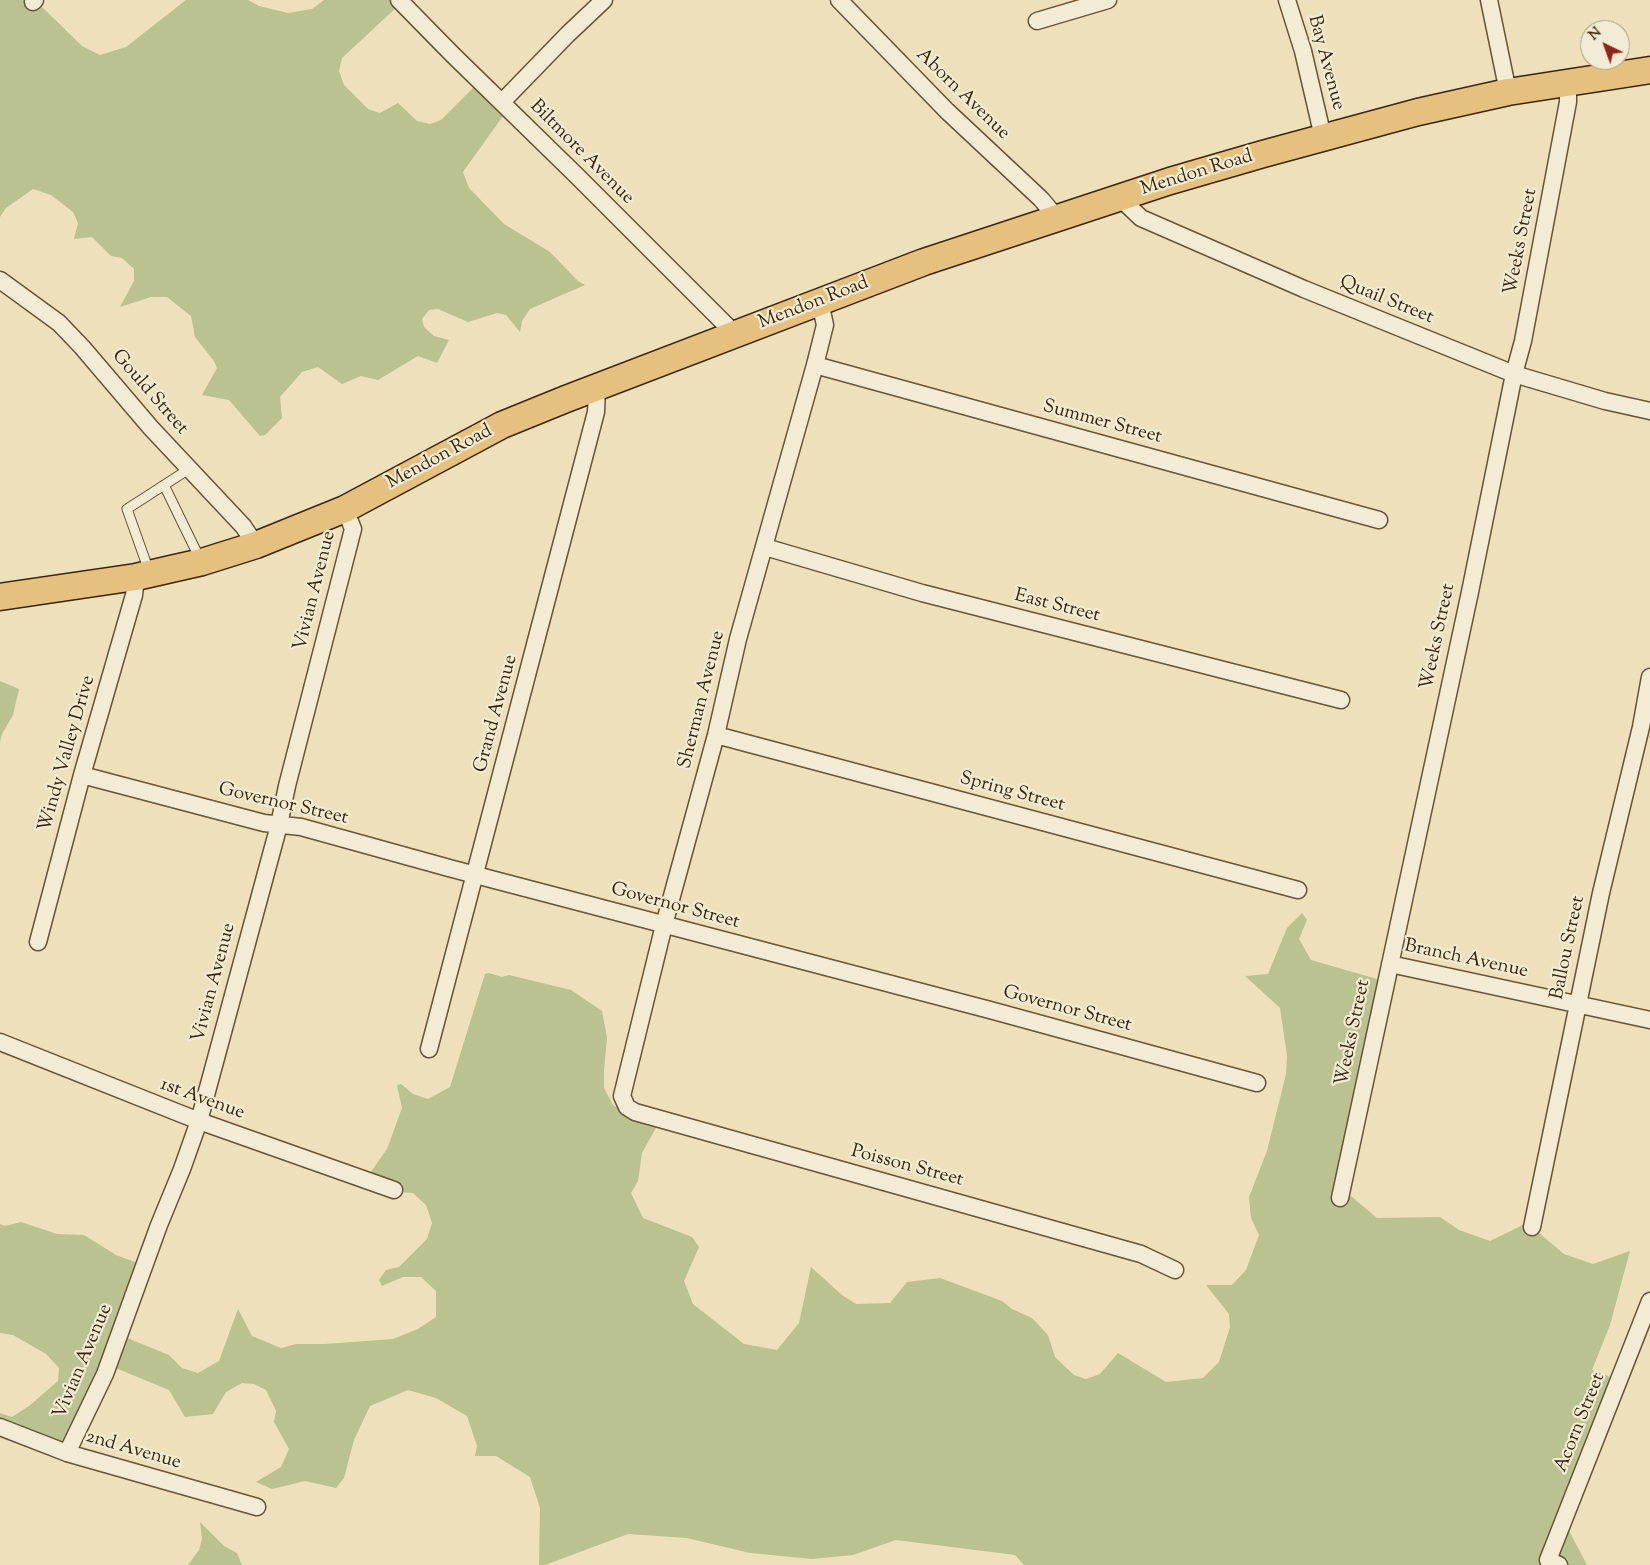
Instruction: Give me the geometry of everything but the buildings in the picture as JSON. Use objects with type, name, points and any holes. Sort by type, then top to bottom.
[{"type":"main road","name":"Mendon Road","points":[[0,597],[143,575],[202,562],[256,545],[344,509],[502,425],[924,262],[1170,181],[1418,112],[1508,92],[1650,70]]},
{"type":"street","name":"Biltmore Avenue","points":[[399,0],[735,334]]},
{"type":"street","points":[[502,102],[604,0]]},
{"type":"street","name":"Aborn Avenue","points":[[839,0],[946,110],[1042,199],[1057,218]]},
{"type":"street","points":[[1037,21],[1108,0]]},
{"type":"street","name":"Bay Avenue","points":[[1287,0],[1303,50],[1323,137]]},
{"type":"street","points":[[1489,0],[1508,92]]},
{"type":"street","name":"Weeks Street","points":[[1340,1198],[1470,592],[1514,374],[1523,341],[1568,102],[1568,84]]},
{"type":"street","name":"Quail Street","points":[[1120,198],[1141,218],[1304,289],[1514,374],[1605,401],[1650,411]]},
{"type":"street","name":"Gould Street","points":[[0,280],[60,323],[151,428],[243,526],[256,545]]},
{"type":"street","name":"Sherman Avenue","points":[[627,1107],[622,1096],[664,925],[716,735],[738,639],[825,325],[820,302]]},
{"type":"street","name":"Summer Street","points":[[815,365],[1378,520]]},
{"type":"street","name":"Grand Avenue","points":[[429,1049],[596,412],[597,388]]},
{"type":"street","name":"Vivian Avenue","points":[[67,1453],[105,1374],[199,1121],[279,825],[287,786],[353,529],[344,509]]},
{"type":"street","name":"East Street","points":[[765,547],[922,593],[1340,700]]},
{"type":"street","name":"Windy Valley Drive","points":[[38,942],[82,775],[134,595],[143,575]]},
{"type":"street","name":"Ballou Street","points":[[1532,1227],[1601,893],[1645,728],[1650,677]]},
{"type":"street","name":"Spring Street","points":[[716,735],[1298,890]]},
{"type":"street","name":"Governor Street","points":[[82,775],[264,823],[301,827],[1257,1083]]},
{"type":"street","name":"Branch Avenue","points":[[1390,964],[1650,1020]]},
{"type":"street","name":"1st Avenue","points":[[0,1042],[199,1121],[394,1190]]},
{"type":"street","name":"Poisson Street","points":[[627,1107],[635,1112],[1141,1254],[1175,1270]]},
{"type":"street","name":"Acorn Street","points":[[1553,1562],[1650,1301]]},
{"type":"street","name":"2nd Avenue","points":[[0,1427],[67,1453],[257,1507]]},
{"type":"lane","points":[[143,575],[127,509],[189,469]]},
{"type":"lane","points":[[164,485],[202,562]]},
{"type":"green space","points":[[0,0],[42,0],[42,7],[82,46],[100,55],[126,47],[186,0],[248,0],[259,6],[288,13],[312,9],[324,0],[397,0],[398,6],[342,58],[339,71],[344,85],[368,109],[380,113],[398,103],[417,121],[430,124],[441,120],[480,81],[508,109],[463,172],[469,188],[504,224],[550,252],[578,281],[585,285],[530,309],[522,321],[520,332],[506,315],[497,313],[468,322],[438,309],[429,310],[422,319],[424,327],[434,336],[449,340],[437,363],[418,356],[378,380],[361,376],[342,384],[318,367],[302,372],[280,397],[282,418],[265,435],[260,436],[229,400],[202,395],[217,368],[214,361],[195,337],[191,316],[167,297],[151,297],[120,307],[134,281],[134,269],[122,258],[111,256],[92,237],[74,239],[78,223],[73,212],[51,195],[33,189],[6,208],[0,217]]},
{"type":"green space","points":[[0,681],[19,689],[13,715],[2,734],[0,742]]},
{"type":"green space","points":[[1302,913],[1307,920],[1299,939],[1311,960],[1384,981],[1339,1186],[1377,1218],[1440,1217],[1459,1230],[1490,1241],[1527,1223],[1564,1254],[1593,1264],[1630,1251],[1610,1325],[1592,1370],[1613,1378],[1565,1523],[1587,1565],[1024,1565],[1015,1555],[896,1540],[853,1555],[812,1559],[750,1553],[687,1538],[628,1534],[545,1565],[539,1565],[540,1508],[530,1477],[496,1456],[475,1456],[477,1446],[467,1416],[436,1398],[408,1390],[370,1406],[354,1440],[344,1478],[336,1488],[305,1481],[272,1489],[256,1482],[281,1467],[289,1449],[274,1422],[276,1411],[266,1390],[254,1384],[242,1383],[226,1392],[213,1414],[185,1417],[169,1390],[113,1367],[78,1450],[0,1435],[0,1413],[12,1417],[29,1406],[58,1381],[59,1368],[46,1354],[13,1335],[0,1333],[0,1224],[5,1226],[21,1222],[57,1234],[84,1235],[116,1255],[151,1268],[126,1334],[127,1338],[169,1355],[182,1368],[198,1373],[219,1361],[238,1309],[252,1336],[281,1348],[296,1344],[393,1339],[418,1329],[436,1317],[436,1291],[421,1277],[403,1277],[382,1286],[379,1280],[386,1270],[399,1267],[427,1239],[432,1223],[426,1205],[413,1193],[383,1191],[363,1183],[387,1149],[402,1108],[397,1085],[401,1084],[413,1094],[428,1099],[450,1087],[485,974],[489,973],[502,977],[509,975],[571,990],[602,1011],[607,1038],[604,1088],[613,1105],[628,1115],[657,1126],[642,1153],[638,1181],[631,1193],[643,1218],[692,1237],[699,1247],[684,1281],[693,1304],[744,1344],[777,1350],[799,1323],[811,1267],[842,1295],[856,1304],[890,1303],[907,1282],[940,1278],[1002,1301],[1012,1309],[1032,1318],[1048,1335],[1055,1357],[1074,1375],[1086,1379],[1100,1374],[1118,1353],[1166,1382],[1203,1378],[1219,1362],[1230,1327],[1229,1314],[1206,1285],[1232,1285],[1246,1270],[1259,1235],[1251,1218],[1249,1197],[1267,1151],[1286,1074],[1287,1056],[1280,1008],[1245,976],[1268,974],[1287,928]]},
{"type":"green space","points":[[200,1522],[224,1546],[237,1553],[242,1565],[188,1565],[199,1550],[202,1539]]}]
